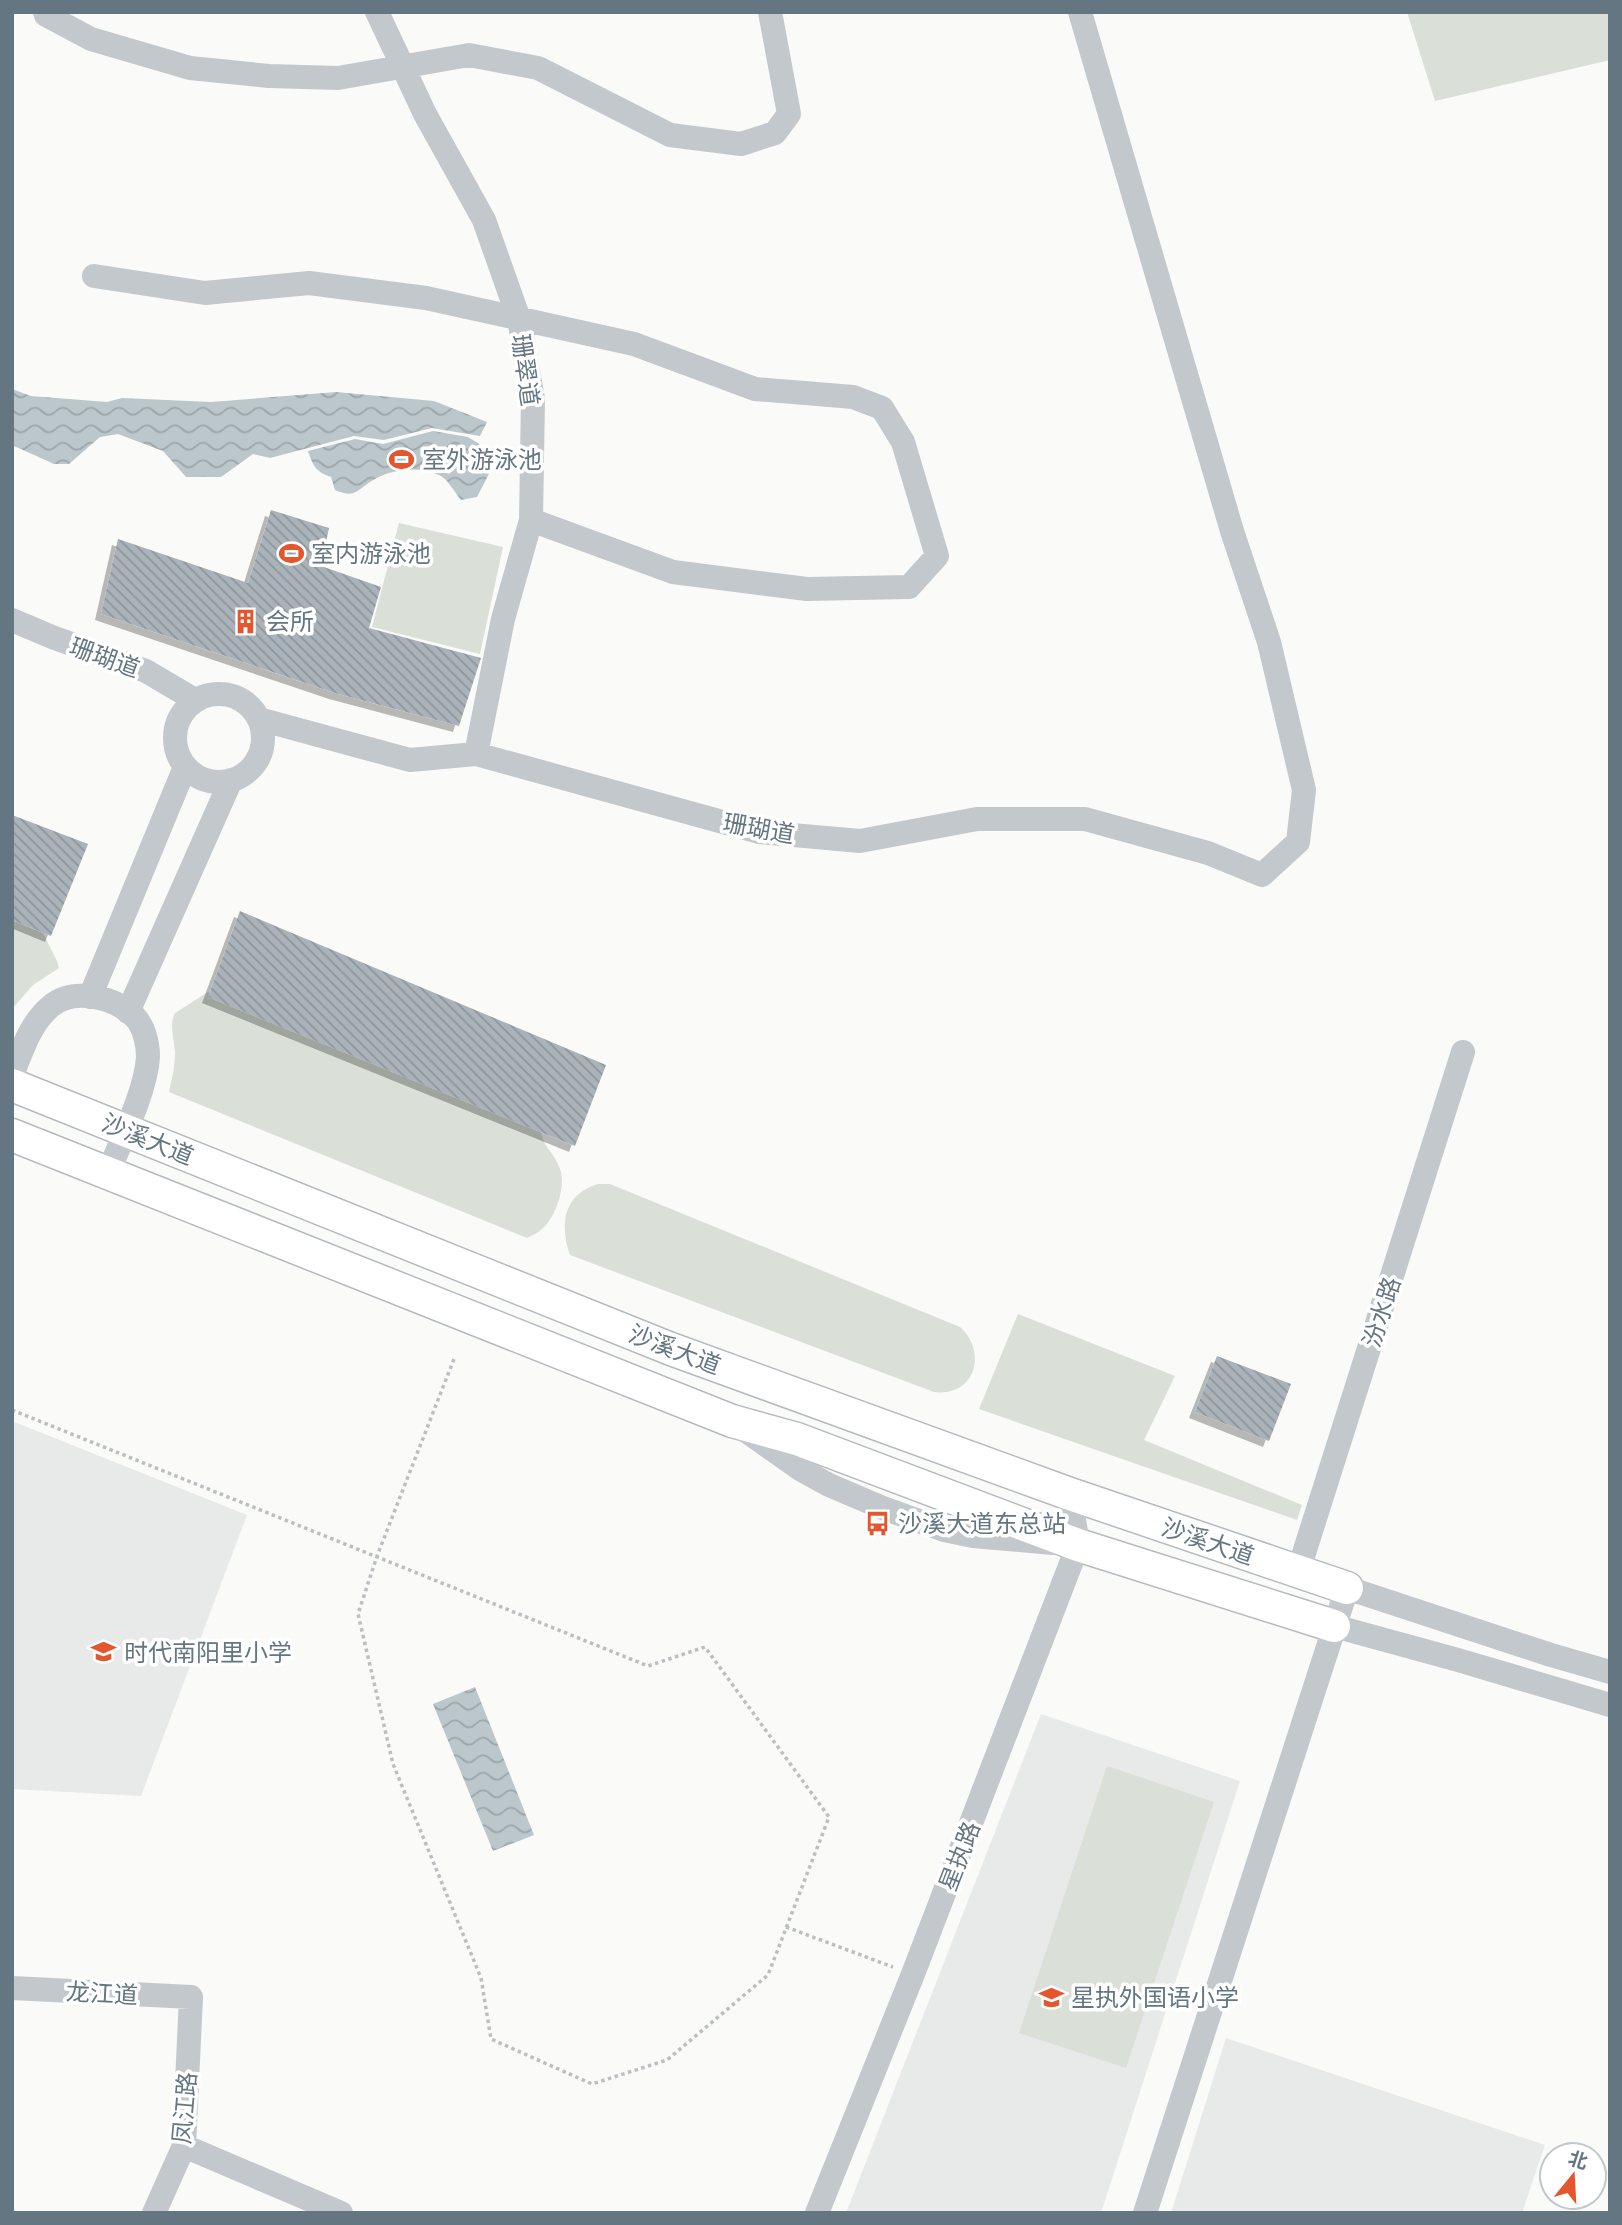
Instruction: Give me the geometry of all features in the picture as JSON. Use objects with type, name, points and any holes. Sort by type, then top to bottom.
[{"type":"main road","name":"沙溪大道","points":[[12,1085],[671,1349],[1070,1494],[1347,1588]]},
{"type":"main road","name":"沙溪大道","points":[[12,1135],[732,1421],[797,1439],[1078,1545],[1334,1626]]},
{"type":"street","points":[[45,12],[90,39],[190,68],[270,76],[338,78],[469,55],[538,68],[670,135],[741,144],[775,133],[789,114],[771,12]]},
{"type":"street","name":"珊翠道","points":[[377,12],[425,114],[484,220],[519,319],[533,399],[531,520],[503,619],[475,754]]},
{"type":"street","name":"珊瑚道","points":[[260,719],[410,760],[475,754],[758,832],[860,841],[976,819],[1085,819],[1208,853],[1262,875],[1298,842],[1304,790],[1269,642],[1232,531],[1080,12]]},
{"type":"street","points":[[94,276],[205,293],[309,282],[426,298],[634,344],[755,389],[853,397],[882,408],[903,442],[937,556],[909,587],[807,589],[673,572],[531,520]]},
{"type":"street","name":"珊瑚道","points":[[12,620],[146,671],[195,700]]},
{"type":"street","points":[[212,694],[231,695],[248,704],[260,719],[264,737],[259,756],[248,771],[231,780],[219,782],[195,775],[185,766],[176,750],[175,731],[181,713],[195,700],[212,694]]},
{"type":"street","points":[[90,997],[185,766]]},
{"type":"street","points":[[128,1012],[231,780]]},
{"type":"street","points":[[12,1075],[38,1021],[51,1006],[64,999],[76,995],[107,1001],[137,1019],[143,1031],[148,1057],[139,1091],[108,1173]]},
{"type":"street","name":"汾水路","points":[[1298,1572],[1463,1052]]},
{"type":"street","name":"星执路","points":[[817,2213],[913,1974],[1078,1545],[1070,1494]]},
{"type":"street","points":[[1145,2213],[1347,1588],[1610,1672]]},
{"type":"street","points":[[1334,1626],[1610,1705]]},
{"type":"street","name":"龙江道","points":[[12,1988],[191,1997]]},
{"type":"street","name":"凤江路","points":[[154,2213],[184,2146],[191,1997]]},
{"type":"street","points":[[184,2146],[341,2213]]},
{"type":"path","points":[[12,1410],[377,1556],[648,1666],[705,1647],[829,1817],[768,1975],[667,2060],[592,2084],[491,2039],[481,1978],[393,1763],[358,1614],[377,1556],[453,1359]]},
{"type":"path","points":[[786,1927],[913,1974]]},
{"type":"shaded area","points":[[1407,12],[1610,12],[1610,60],[1435,101]]},
{"type":"shaded area","points":[[399,523],[503,547],[480,654],[372,627]]},
{"type":"shaded area","points":[[12,920],[43,933],[59,968],[33,985],[12,1009]]},
{"type":"shaded area","points":[[208,992],[540,1124],[545,1144],[557,1162],[562,1176],[559,1199],[553,1214],[541,1230],[527,1238],[169,1092],[175,1052],[173,1018],[175,1013]]},
{"type":"shaded area","points":[[598,1184],[610,1184],[960,1327],[974,1348],[973,1371],[968,1380],[959,1387],[948,1392],[934,1392],[570,1255],[565,1232],[567,1212],[578,1195]]},
{"type":"shaded area","points":[[1018,1314],[1175,1376],[1144,1440],[1302,1505],[1297,1520],[979,1409]]},
{"type":"shaded area","name":"时代南阳里小学","points":[[12,1421],[247,1515],[141,1796],[12,1789]]},
{"type":"shaded area","name":"星执外国语小学","points":[[1041,1714],[1240,1781],[1101,2213],[846,2213]]},
{"type":"shaded area","points":[[1107,1766],[1214,1802],[1126,2068],[1019,2033]]},
{"type":"shaded area","points":[[1226,2038],[1538,2143],[1538,2166],[1522,2213],[1171,2213]]},
{"type":"water","points":[[12,389],[31,396],[107,402],[122,398],[211,402],[336,392],[434,401],[487,422],[480,436],[432,428],[384,440],[354,436],[270,458],[253,454],[221,477],[186,477],[163,451],[118,434],[100,437],[69,464],[54,464],[12,445]]},
{"type":"water","name":"室外游泳池","points":[[433,431],[468,437],[492,452],[493,466],[477,497],[461,500],[442,477],[413,469],[386,474],[354,493],[346,494],[335,490],[331,477],[316,468],[308,451],[355,439],[383,444]]},
{"type":"water","points":[[475,1687],[534,1835],[493,1851],[433,1704]]},
{"type":"building","name":"会所","points":[[271,510],[329,528],[321,566],[381,587],[369,628],[481,658],[459,726],[335,693],[101,614],[118,539],[248,583]]},
{"type":"building","points":[[12,815],[88,844],[51,936],[12,920]]},
{"type":"building","points":[[240,911],[606,1065],[575,1146],[208,997]]},
{"type":"building","points":[[1217,1356],[1291,1384],[1269,1441],[1195,1412]]},
{"type":"place","name":"室外游泳池","points":[[402,459]]},
{"type":"place","name":"室内游泳池","points":[[291,553]]},
{"type":"place","name":"会所","points":[[246,621]]},
{"type":"place","name":"沙溪大道东总站","points":[[878,1523]]},
{"type":"place","name":"时代南阳里小学","points":[[104,1652]]},
{"type":"place","name":"星执外国语小学","points":[[1051,1997]]}]
